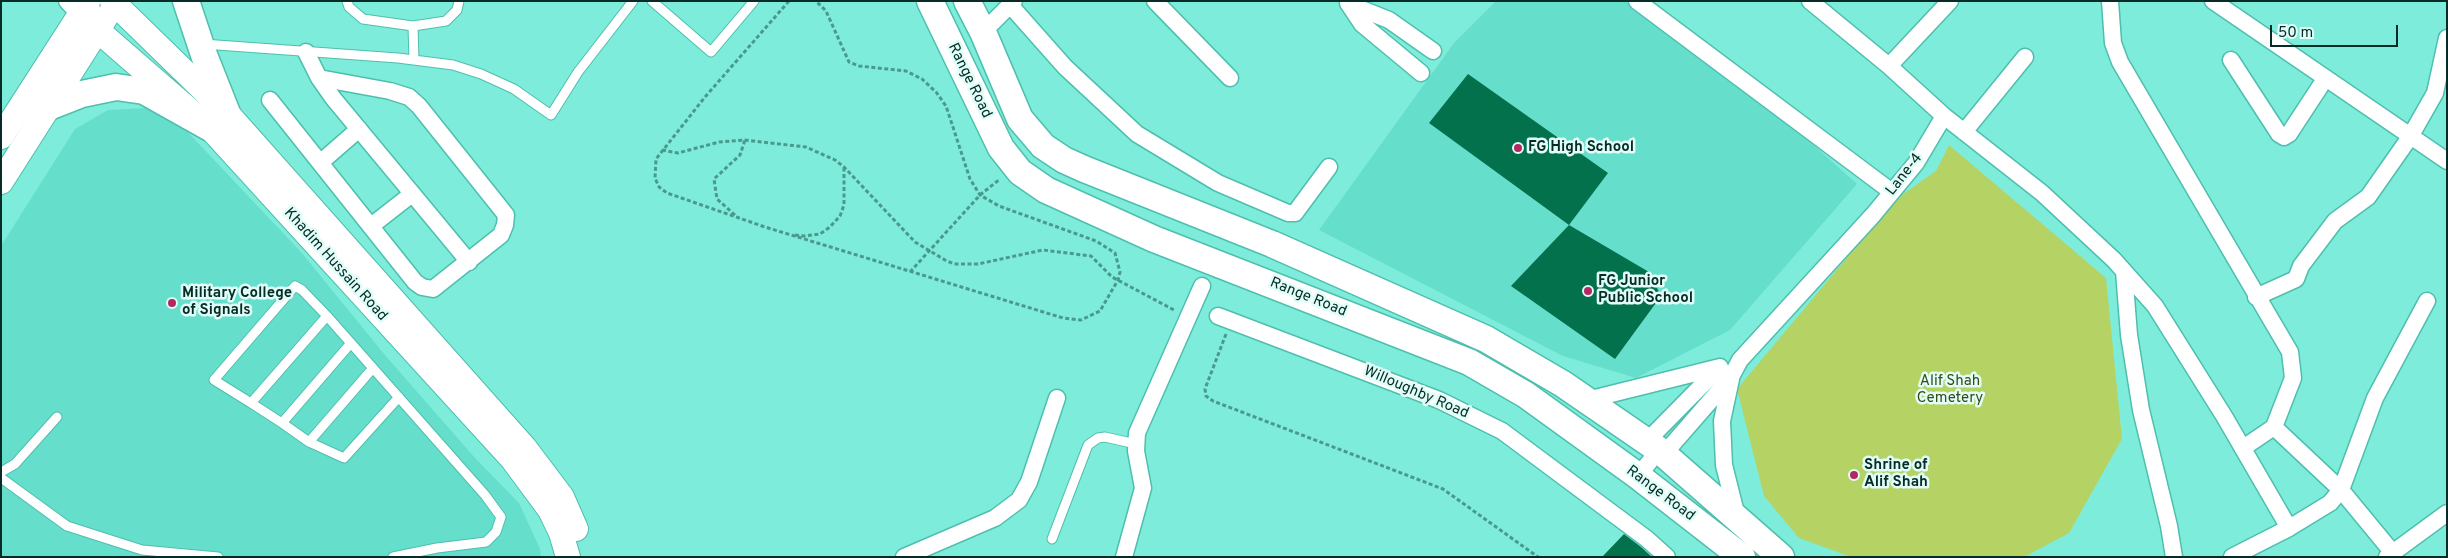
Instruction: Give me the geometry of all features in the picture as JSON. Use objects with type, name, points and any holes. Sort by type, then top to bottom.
[{"type":"main road","points":[[186,1],[200,44],[219,120]]},
{"type":"main road","name":"Range Road","points":[[930,1],[1001,148],[1020,172],[1046,190],[1154,239],[1469,362],[1526,395],[1638,476],[1742,557]]},
{"type":"main road","points":[[967,1],[983,32],[1020,119],[1043,146],[1064,160],[1272,244],[1486,338],[1587,400],[1657,448],[1782,555]]},
{"type":"main road","points":[[1,137],[83,12],[114,2]]},
{"type":"main road","name":"Khadim Hussain Road","points":[[114,2],[514,460],[550,510],[561,533],[568,557]]},
{"type":"main road","points":[[1,182],[49,107],[83,12]]},
{"type":"main road","name":"Khadim Hussain Road","points":[[83,12],[219,120],[537,462],[562,497],[575,524],[584,557]]},
{"type":"main road","points":[[49,107],[82,94],[116,87],[144,91],[219,120]]},
{"type":"street","points":[[1155,1],[1230,78]]},
{"type":"street","points":[[1637,1],[1892,192]]},
{"type":"street","points":[[1810,1],[1889,66],[1944,116],[2042,193],[2124,271],[2155,306],[2243,448],[2289,528]]},
{"type":"street","points":[[1889,66],[1950,1]]},
{"type":"street","points":[[2110,1],[2113,43],[2120,62],[2256,297],[2290,352],[2293,378],[2274,427],[2243,448]]},
{"type":"street","points":[[2213,1],[2325,80],[2447,162]]},
{"type":"street","points":[[1346,2],[1389,20],[1433,51]]},
{"type":"street","points":[[1346,2],[1362,24],[1420,73]]},
{"type":"street","points":[[983,32],[1012,3],[1065,67],[1137,134],[1218,183],[1288,213],[1295,213],[1329,168]]},
{"type":"street","points":[[2256,297],[2296,279],[2302,266],[2334,221],[2368,197],[2410,136],[2435,93],[2447,38]]},
{"type":"street","points":[[306,52],[319,78],[469,262]]},
{"type":"street","points":[[1964,132],[2025,57]]},
{"type":"street","points":[[2231,60],[2279,134],[2284,137],[2289,134],[2325,80]]},
{"type":"street","points":[[270,100],[422,287],[433,289],[501,235],[506,215],[419,106],[409,97],[390,91],[319,78]]},
{"type":"street","name":"Lane-4","points":[[1638,476],[1657,448],[1873,216],[1916,163],[1944,116]]},
{"type":"street","points":[[321,162],[359,129]]},
{"type":"street","points":[[371,226],[412,194]]},
{"type":"street","points":[[2124,271],[2129,335],[2141,410],[2169,526],[2174,557]]},
{"type":"street","points":[[1124,557],[1143,488],[1136,444],[1141,424],[1202,286]]},
{"type":"street","points":[[2232,557],[2289,528],[2330,503],[2341,490],[2375,398],[2427,300]]},
{"type":"street","name":"Willoughby Road","points":[[1224,319],[1439,400],[1502,431],[1647,539],[1667,557]]},
{"type":"street","points":[[1587,400],[1726,372],[1722,421],[1724,465],[1737,517]]},
{"type":"street","points":[[908,556],[995,518],[1019,500],[1029,482],[1057,398]]},
{"type":"street","points":[[2274,427],[2341,490],[2390,555],[2447,513]]},
{"type":"lane","points":[[347,1],[349,7],[363,19],[413,26],[446,21],[456,10],[460,1]]},
{"type":"lane","points":[[200,44],[414,60],[453,66],[481,74],[514,89],[551,115],[578,72],[632,1]]},
{"type":"lane","points":[[652,1],[711,52],[754,1]]},
{"type":"lane","points":[[413,26],[414,60]]},
{"type":"lane","points":[[394,557],[437,548],[486,542],[496,532],[501,517],[485,495],[374,368],[302,290],[295,286],[214,380],[309,442],[344,458],[399,397]]},
{"type":"lane","points":[[250,403],[327,316]]},
{"type":"lane","points":[[282,423],[351,343]]},
{"type":"lane","points":[[309,442],[374,368]]},
{"type":"lane","points":[[1,472],[15,464],[57,417]]},
{"type":"lane","points":[[1052,539],[1088,445],[1098,438],[1105,437],[1136,444]]},
{"type":"lane","points":[[1,478],[67,526],[142,553],[218,557]]},
{"type":"path","points":[[789,1],[704,98],[662,150],[656,159],[655,178],[659,187],[667,193],[765,227],[1071,319],[1081,320],[1100,311],[1118,280],[1118,260],[1115,253],[1105,245],[1000,206],[980,195],[970,179],[946,106],[936,92],[922,79],[906,71],[859,66],[849,62],[826,11],[816,1]]},
{"type":"path","points":[[662,150],[678,153],[719,142],[745,140],[806,147],[834,160],[844,167],[899,227],[929,252],[944,260],[960,264],[978,264],[1043,250],[1091,256],[1118,280],[1189,318]]},
{"type":"path","points":[[745,140],[740,155],[714,179],[717,199],[731,213],[786,232],[804,236],[820,234],[840,216],[844,204],[844,167]]},
{"type":"path","points":[[910,272],[980,195]]},
{"type":"path","points":[[1224,319],[1205,389],[1206,396],[1213,401],[1443,489],[1538,557]]},
{"type":"shaded area","points":[[1496,1],[1653,1],[1857,184],[1730,330],[1636,378],[1563,356],[1319,230],[1454,43]]},
{"type":"shaded area","name":"Military College of Signals","points":[[148,108],[180,124],[301,252],[384,354],[475,458],[519,503],[540,549],[541,557],[1,557],[1,246],[75,129],[108,110]]},
{"type":"green space","name":"Alif Shah Cemetery","points":[[1949,145],[2106,278],[2122,439],[2069,533],[2024,557],[1851,557],[1799,538],[1764,496],[1737,389],[1896,199],[1936,171]]},
{"type":"building","name":"FG High School","points":[[1468,74],[1608,173],[1569,225],[1429,123]]},
{"type":"building","name":"FG Junior Public School","points":[[1569,225],[1649,272],[1661,296],[1615,359],[1511,286]]},
{"type":"building","points":[[1624,534],[1641,547],[1652,557],[1602,557]]},
{"type":"place","name":"FG High School","points":[[1518,148]]},
{"type":"place","name":"FG Junior Public School","points":[[1588,291]]},
{"type":"place","name":"Military College of Signals","points":[[172,303]]},
{"type":"place","name":"Shrine of Alif Shah","points":[[1854,475]]}]
